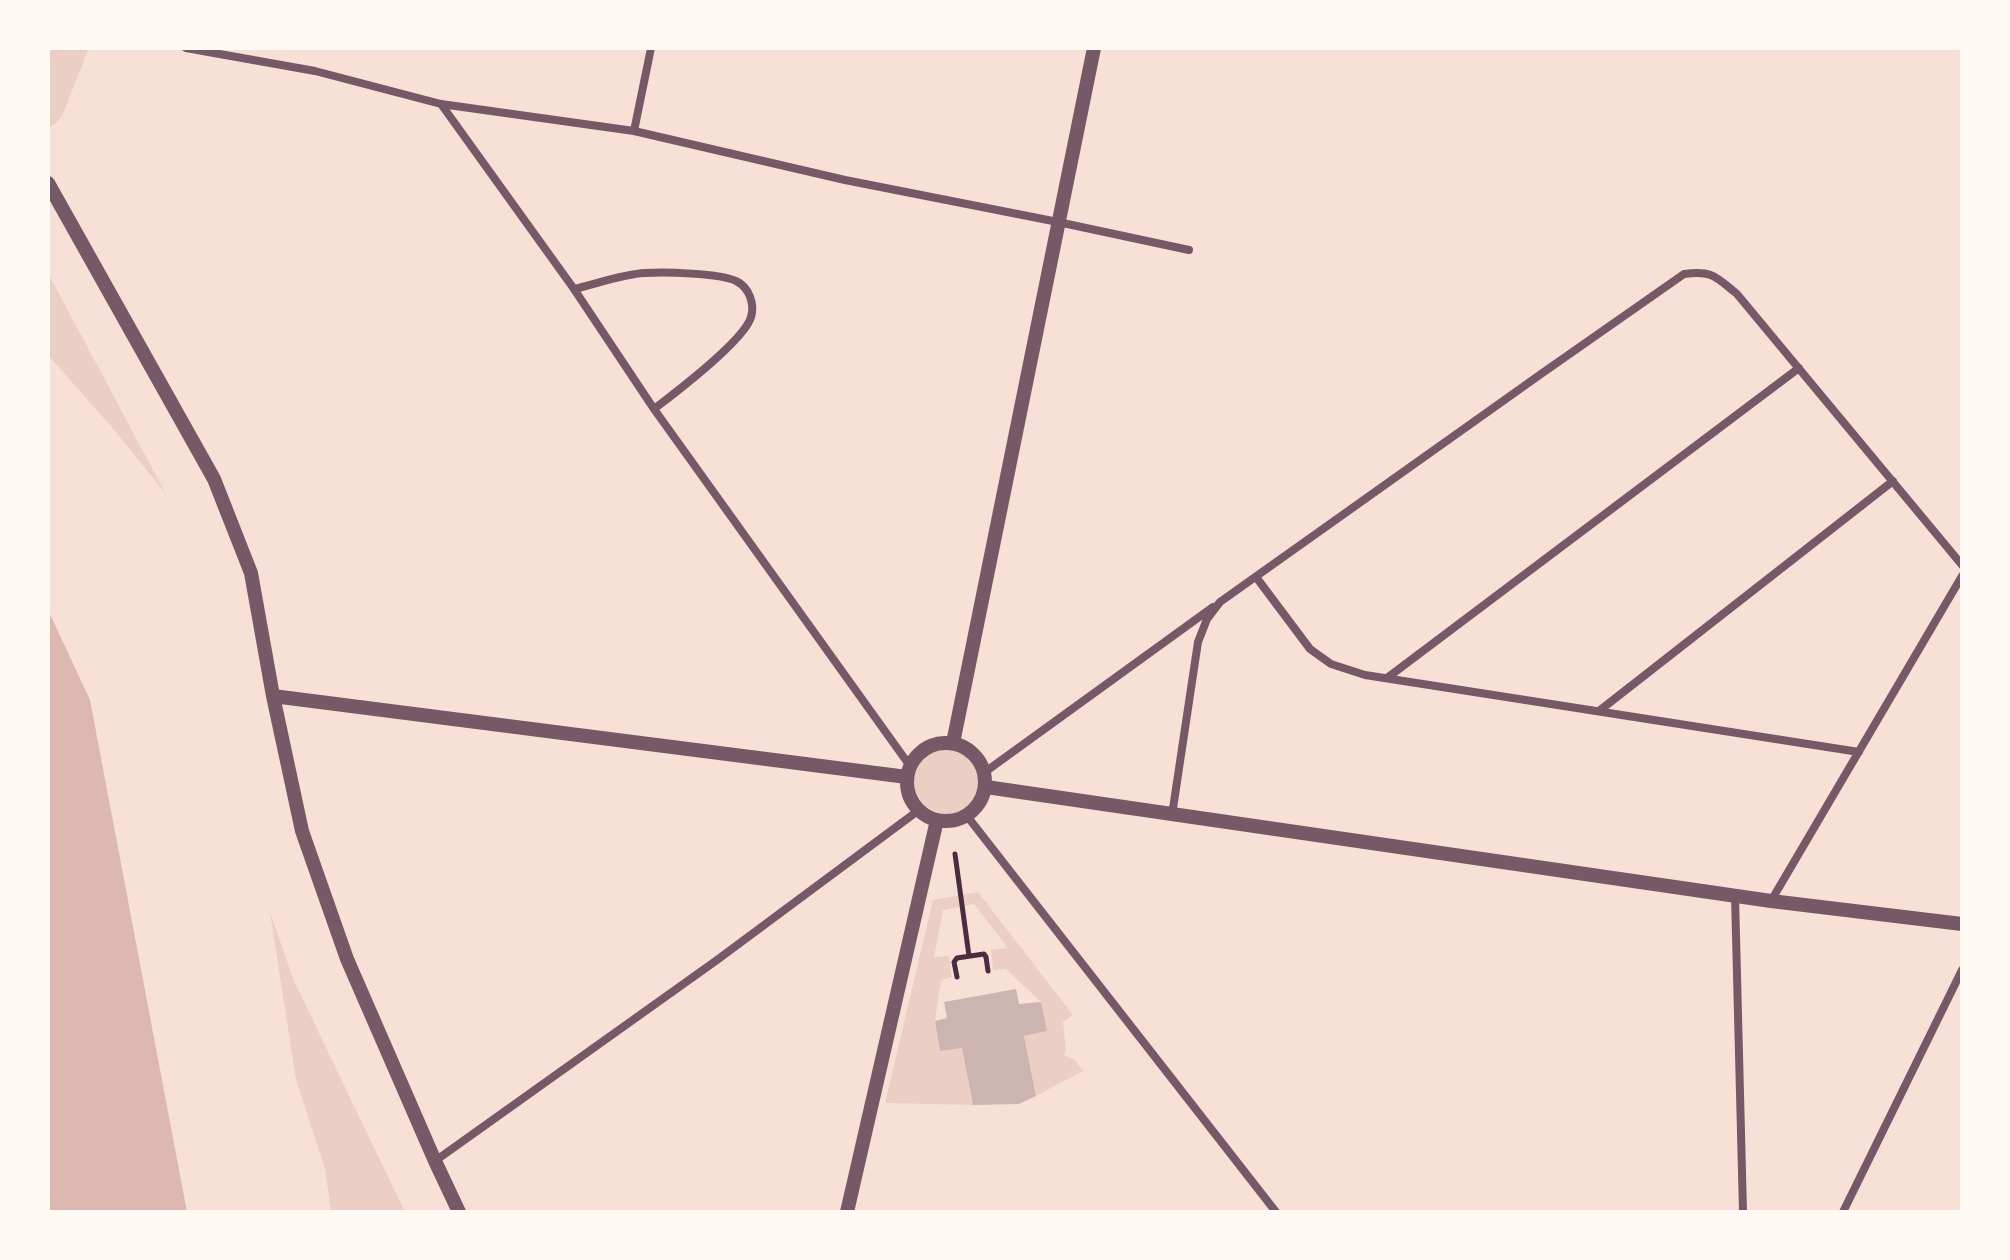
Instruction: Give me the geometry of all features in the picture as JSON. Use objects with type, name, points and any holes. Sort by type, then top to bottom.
[{"type":"street","points":[[186,48],[315,71],[441,104],[634,131],[845,180],[1189,250]]},
{"type":"street","points":[[634,131],[651,48]]},
{"type":"street","points":[[953,743],[1094,48]]},
{"type":"street","points":[[441,104],[574,289],[654,409],[909,771]]},
{"type":"street","points":[[48,183],[214,479],[251,573],[302,831],[347,959],[459,1212]]},
{"type":"street","points":[[986,780],[1220,602],[1684,274],[1703,272],[1717,278],[1737,294],[1962,565]]},
{"type":"street","points":[[574,289],[644,273],[710,275],[736,281],[748,291],[751,319],[738,336],[690,383],[654,409]]},
{"type":"street","points":[[1387,678],[1799,368]]},
{"type":"street","points":[[1599,711],[1893,481]]},
{"type":"street","points":[[1771,901],[1962,576]]},
{"type":"street","points":[[1256,577],[1310,649],[1331,664],[1365,675],[1859,752]]},
{"type":"street","points":[[1172,815],[1198,642],[1207,619],[1220,602]]},
{"type":"street","points":[[273,696],[909,771]]},
{"type":"street","points":[[953,743],[967,748],[979,758],[986,780],[980,804],[967,816],[943,821],[919,810],[912,800],[907,789],[909,771],[917,755],[928,747],[953,743]]},
{"type":"street","points":[[986,780],[1172,815],[1771,901],[1962,924]]},
{"type":"street","points":[[435,1161],[717,960],[919,810]]},
{"type":"street","points":[[967,816],[1276,1212]]},
{"type":"street","points":[[847,1212],[943,821]]},
{"type":"street","points":[[1735,896],[1743,1212]]},
{"type":"street","points":[[1843,1212],[1962,970]]},
{"type":"path","points":[[943,821],[962,894],[969,956]]},
{"type":"path","points":[[957,977],[955,959],[969,956],[984,954],[988,971]]},
{"type":"shaded area","points":[[48,48],[89,48],[62,116],[48,127]]},
{"type":"shaded area","points":[[48,274],[166,494],[48,355]]},
{"type":"shaded area","points":[[48,610],[90,700],[187,1212],[48,1212]]},
{"type":"shaded area","points":[[947,748],[960,751],[970,758],[977,768],[980,781],[977,794],[970,804],[960,811],[947,814],[934,811],[924,804],[917,794],[914,781],[917,768],[924,758],[934,751]]},
{"type":"shaded area","points":[[978,892],[1073,1015],[1063,1022],[1066,1050],[1063,1055],[1074,1059],[1083,1071],[1036,1096],[1024,1036],[1046,1031],[1041,1002],[1006,969],[993,970],[991,950],[1008,948],[974,904],[943,910],[934,957],[949,956],[952,977],[941,980],[935,1021],[940,1051],[962,1048],[973,1105],[885,1103],[933,900]]},
{"type":"shaded area","points":[[270,912],[294,981],[405,1212],[331,1212],[325,1169],[296,1080]]},
{"type":"building","points":[[1016,989],[1019,1004],[1041,1002],[1047,1031],[1024,1036],[1036,1096],[1019,1104],[973,1105],[962,1048],[940,1051],[935,1021],[947,1018],[944,1002]]}]
